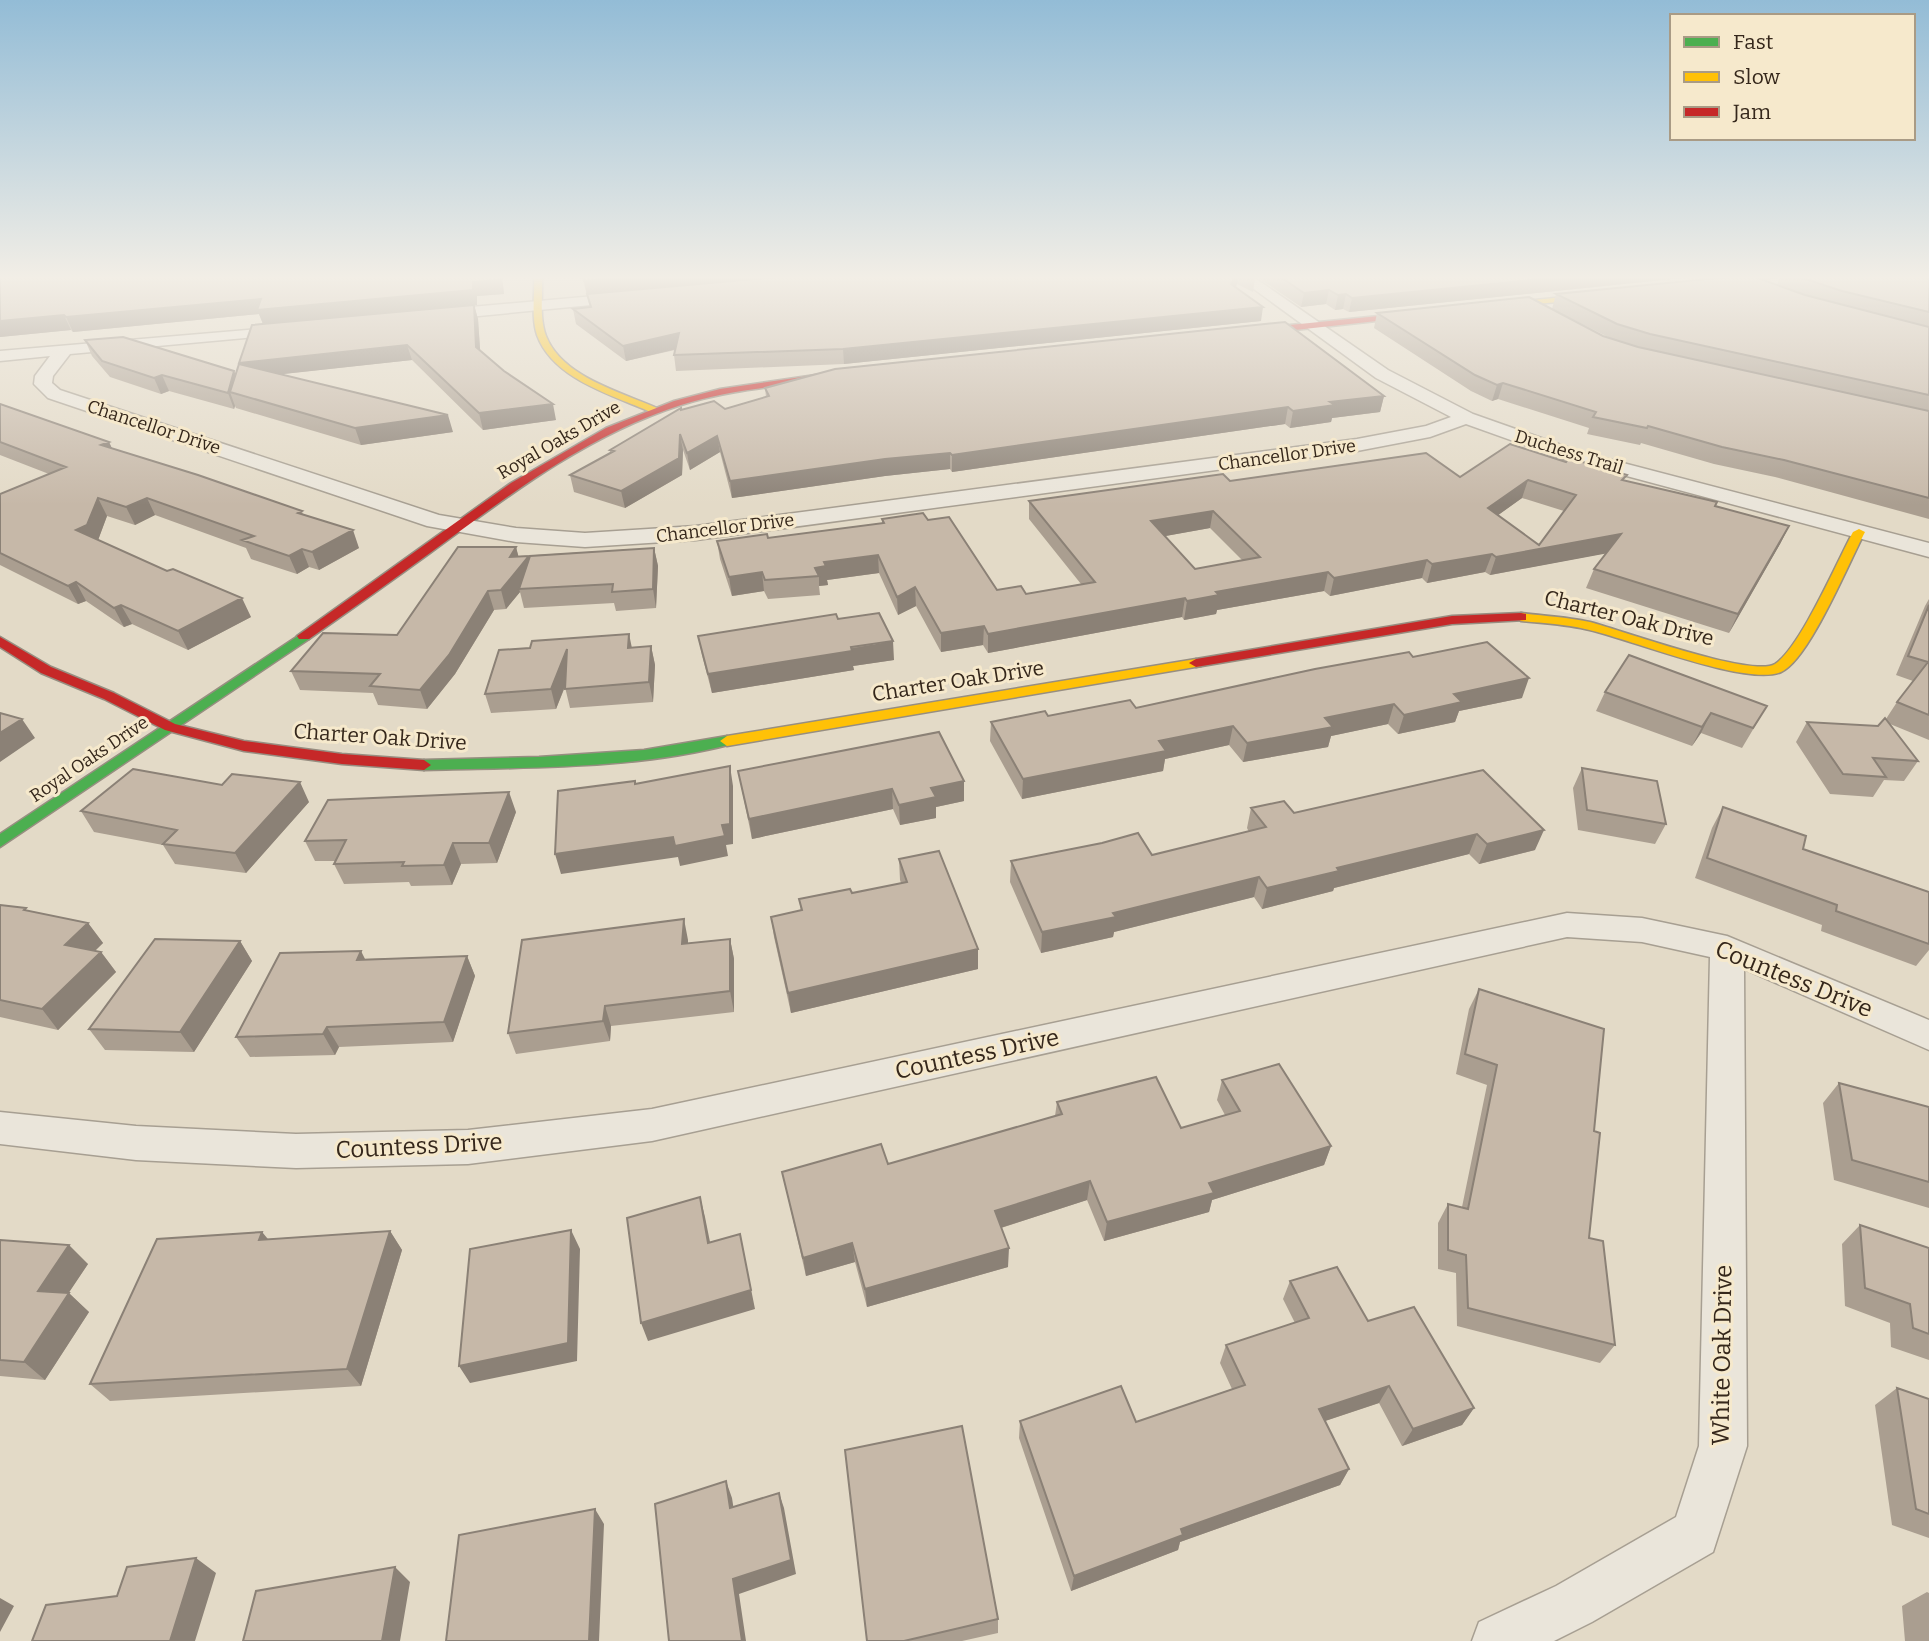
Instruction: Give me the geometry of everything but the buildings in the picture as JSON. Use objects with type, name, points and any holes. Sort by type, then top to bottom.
[{"type":"street","points":[[0,356],[37,353]]},
{"type":"street","name":"Chancellor Drive","points":[[63,353],[44,376],[43,384],[54,394],[435,521],[516,535],[585,540],[658,537],[1397,439],[1466,418]]},
{"type":"street","points":[[550,353],[594,382],[654,410]]},
{"type":"street","name":"Duchess Trail","points":[[1353,353],[1382,374],[1466,418],[1574,456],[1929,550]]},
{"type":"street","name":"Royal Oaks Drive","points":[[0,842],[461,525],[494,499],[614,427],[654,410],[741,388],[862,372]]},
{"type":"street","name":"Charter Oak Drive","points":[[0,642],[46,670],[109,696],[170,727],[244,746],[342,759],[430,765],[539,762],[644,755],[1452,620],[1498,615],[1532,615],[1587,625],[1737,668],[1772,671],[1783,666],[1798,650],[1859,532]]},
{"type":"street","name":"Countess Drive","points":[[0,1128],[136,1143],[296,1151],[468,1147],[652,1125],[1567,925],[1643,930],[1727,948],[1929,1036]]},
{"type":"street","name":"White Oak Drive","points":[[1498,1641],[1574,1604],[1695,1534],[1723,1446],[1727,948]]},
{"type":"traffic: fast","points":[[0,842],[304,636]]},
{"type":"traffic: fast","points":[[424,765],[539,762],[644,755],[727,741]]},
{"type":"traffic: slow","points":[[552,353],[590,382],[654,410]]},
{"type":"traffic: slow","points":[[1521,617],[1586,625],[1710,662],[1758,671],[1777,669],[1798,650],[1859,532]]},
{"type":"traffic: slow","points":[[727,741],[1196,663]]},
{"type":"traffic: jam","points":[[304,636],[515,486],[577,447],[610,430],[677,403],[741,387],[850,373]]},
{"type":"traffic: jam","points":[[1196,663],[1452,620],[1521,617]]},
{"type":"traffic: jam","points":[[0,641],[46,670],[109,696],[170,727],[244,746],[342,759],[424,765]]}]
